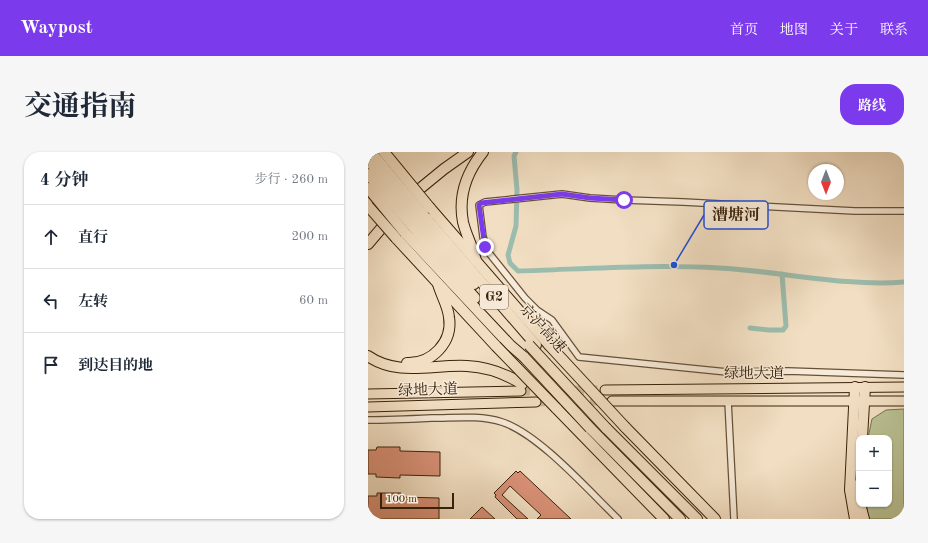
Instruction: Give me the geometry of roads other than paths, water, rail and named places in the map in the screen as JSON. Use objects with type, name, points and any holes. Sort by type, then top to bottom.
[{"type":"highway","name":"京沪高速","points":[[371,152],[419,221]]},
{"type":"highway","points":[[384,152],[419,221],[476,263],[625,427],[715,519]]},
{"type":"highway","points":[[368,236],[408,190],[458,152]]},
{"type":"highway","points":[[368,244],[382,226],[413,194],[468,152]]},
{"type":"highway","points":[[476,263],[474,249],[463,222],[462,202],[465,182],[473,164],[483,152]]},
{"type":"highway","name":"京沪高速","points":[[368,160],[419,221],[524,357],[590,428],[680,519]]},
{"type":"highway","name":"京沪高速","points":[[368,174],[419,221],[630,451],[697,519]]},
{"type":"highway","name":"京沪高速","points":[[368,188],[419,221]]},
{"type":"highway","points":[[368,206],[496,346],[664,519]]},
{"type":"highway","points":[[368,349],[386,359],[402,363],[418,362],[433,355],[445,342],[450,324],[447,308],[438,284]]},
{"type":"highway","points":[[368,356],[391,367],[468,366],[499,373],[526,386],[556,408]]},
{"type":"highway","points":[[855,519],[850,490],[860,387]]},
{"type":"highway","points":[[859,401],[862,435]]},
{"type":"highway","points":[[861,507],[864,519]]},
{"type":"main road","name":"绿地大道","points":[[605,390],[904,387]]},
{"type":"main road","name":"绿地大道","points":[[368,394],[521,392]]},
{"type":"main road","name":"绿地大道","points":[[612,401],[904,402]]},
{"type":"main road","name":"绿地大道","points":[[368,407],[536,402]]},
{"type":"street","points":[[904,211],[855,211],[624,200],[590,198],[562,194],[485,202],[479,205],[485,247],[525,298],[537,310],[552,320],[580,357],[727,372],[788,371],[904,375]]},
{"type":"street","points":[[728,401],[734,519]]},
{"type":"street","points":[[368,420],[463,417],[484,418],[514,427],[536,442],[618,519]]},
{"type":"waterway","points":[[516,152],[514,156],[517,190],[516,226],[508,255],[510,263],[518,271],[669,266],[742,270],[835,281],[882,283],[904,282]]},
{"type":"waterway","points":[[750,328],[783,330],[786,326],[782,274]]},
{"type":"tunnel","points":[[521,391],[605,390]]},
{"type":"tunnel","points":[[536,402],[605,401]]},
{"type":"place","name":"漕塘河","points":[[674,265]]}]
